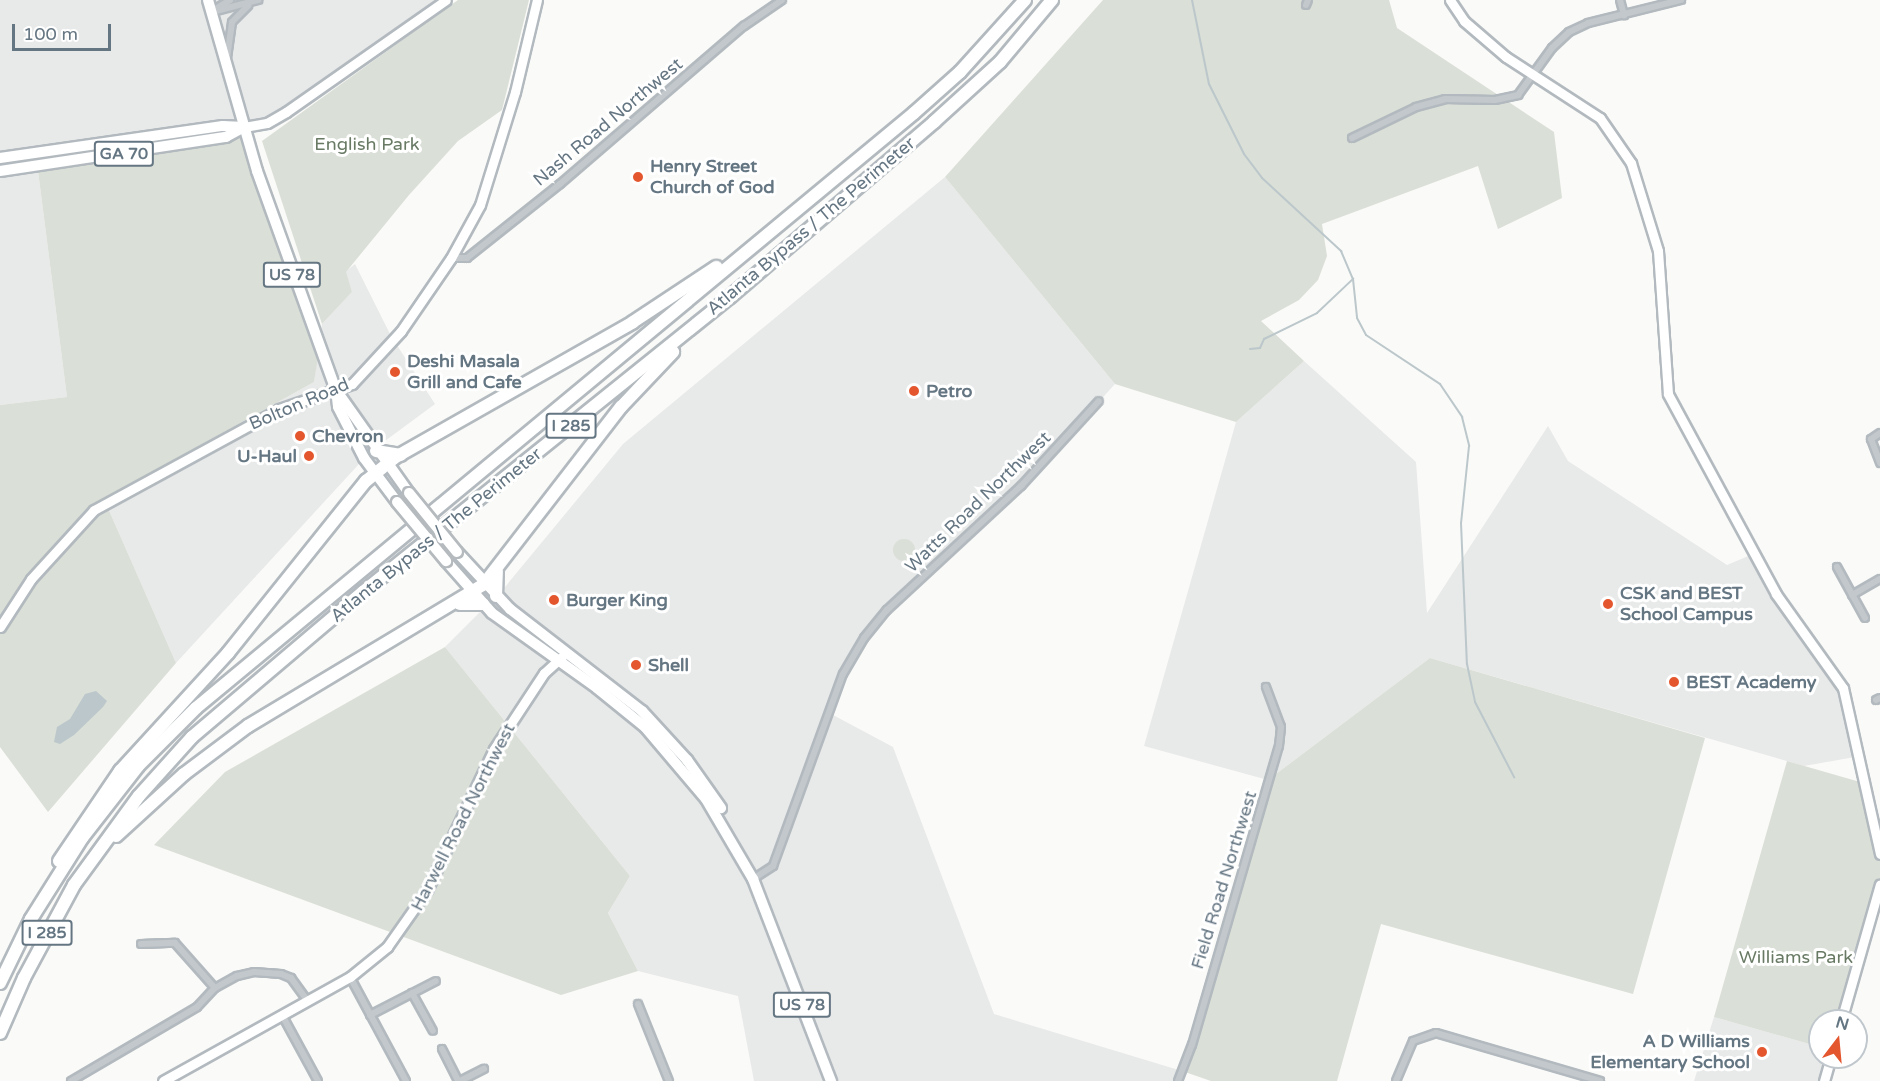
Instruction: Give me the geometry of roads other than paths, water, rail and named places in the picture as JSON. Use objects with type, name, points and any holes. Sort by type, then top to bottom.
[{"type":"highway","name":"Atlanta Bypass / The Perimeter","points":[[0,983],[31,919],[108,805],[196,708],[960,72],[1025,0]]},
{"type":"highway","name":"Atlanta Bypass / The Perimeter","points":[[0,1033],[39,947],[95,855],[159,773],[224,707],[730,297],[1000,62],[1052,0]]},
{"type":"highway","points":[[31,919],[71,839],[103,792],[228,653],[354,494],[375,473],[401,454],[633,322],[770,232]]},
{"type":"highway","points":[[95,855],[184,774],[248,726],[455,604],[484,584],[497,572],[554,489],[621,407],[730,297]]},
{"type":"highway","points":[[376,451],[401,454]]},
{"type":"highway","points":[[496,596],[497,572]]},
{"type":"highway","points":[[455,604],[483,604]]},
{"type":"main road","name":"US 78","points":[[208,0],[244,127],[290,268],[336,390],[343,417],[375,473],[483,604],[616,702],[672,756],[719,816],[756,878]]},
{"type":"main road","name":"GA 70","points":[[0,158],[223,126],[244,127]]},
{"type":"main road","name":"GA 70","points":[[0,171],[226,137],[244,127]]},
{"type":"main road","name":"US 78","points":[[336,390],[348,402],[376,451],[484,584],[568,653],[626,696],[670,740],[726,815],[756,878],[831,1081]]},
{"type":"street","points":[[212,12],[230,0]]},
{"type":"street","points":[[227,62],[232,22],[248,6],[258,0]]},
{"type":"street","points":[[244,127],[267,123],[286,112],[446,0]]},
{"type":"street","name":"Bolton Road","points":[[0,627],[31,579],[82,522],[109,499],[279,409],[352,384],[401,331],[451,258],[480,205],[515,92],[537,0]]},
{"type":"street","name":"Nash Road Northwest","points":[[451,258],[467,258],[560,184],[744,26],[782,0]]},
{"type":"street","points":[[1450,0],[1466,23],[1506,57],[1600,118],[1631,163],[1658,251],[1668,394],[1776,594],[1843,688],[1868,809],[1880,854]]},
{"type":"street","points":[[1620,0],[1624,15]]},
{"type":"street","points":[[1352,138],[1435,102],[1459,98],[1509,98],[1518,95],[1536,75],[1552,48],[1569,32],[1681,0]]},
{"type":"street","points":[[212,12],[248,6]]},
{"type":"street","name":"Watts Road Northwest","points":[[756,878],[773,866],[855,650],[901,597],[1021,486],[1099,401]]},
{"type":"street","points":[[1880,433],[1871,439],[1880,463]]},
{"type":"street","points":[[1837,567],[1865,618]]},
{"type":"street","points":[[1852,595],[1880,579]]},
{"type":"street","name":"Harwell Road Northwest","points":[[163,1081],[350,978],[387,947],[415,913],[494,749],[544,673],[568,653]]},
{"type":"street","name":"Field Road Northwest","points":[[1178,1081],[1194,1038],[1279,746],[1281,727],[1266,687]]},
{"type":"street","points":[[1868,809],[1880,811]]},
{"type":"street","points":[[1844,1009],[1880,884]]},
{"type":"street","points":[[1869,923],[1880,915]]},
{"type":"street","points":[[141,944],[175,943],[215,988]]},
{"type":"street","points":[[71,1081],[197,1007],[215,988],[254,972],[281,974],[297,985],[308,1001]]},
{"type":"street","points":[[350,978],[406,1081]]},
{"type":"street","points":[[370,1015],[436,981]]},
{"type":"street","points":[[412,993],[433,1031]]},
{"type":"street","points":[[639,1004],[669,1081]]},
{"type":"street","points":[[282,1016],[318,1081]]},
{"type":"street","points":[[1396,1081],[1413,1041],[1436,1033],[1599,1081]]},
{"type":"street","points":[[442,1049],[459,1081],[484,1069]]},
{"type":"waterway","points":[[1192,0],[1209,84],[1244,154],[1262,178],[1341,251],[1353,279],[1357,318],[1366,335],[1440,384],[1462,417],[1469,446],[1461,523],[1467,664],[1475,702],[1514,777]]},
{"type":"waterway","points":[[1250,349],[1260,348],[1264,339],[1317,313],[1353,279]]},
{"type":"place","name":"Henry Street Church of God","points":[[638,177]]},
{"type":"place","name":"Deshi Masala Grill and Cafe","points":[[395,372]]},
{"type":"place","name":"Petro","points":[[914,391]]},
{"type":"place","name":"Chevron","points":[[300,436]]},
{"type":"place","name":"U-Haul","points":[[309,456]]},
{"type":"place","name":"Burger King","points":[[554,600]]},
{"type":"place","name":"CSK and BEST School Campus","points":[[1608,604]]},
{"type":"place","name":"Shell","points":[[636,665]]},
{"type":"place","name":"BEST Academy","points":[[1674,682]]},
{"type":"place","name":"A D Williams Elementary School","points":[[1762,1052]]},
{"type":"park label","name":"English Park","points":[[367,144]]},
{"type":"park label","name":"Williams Park","points":[[1796,957]]}]
